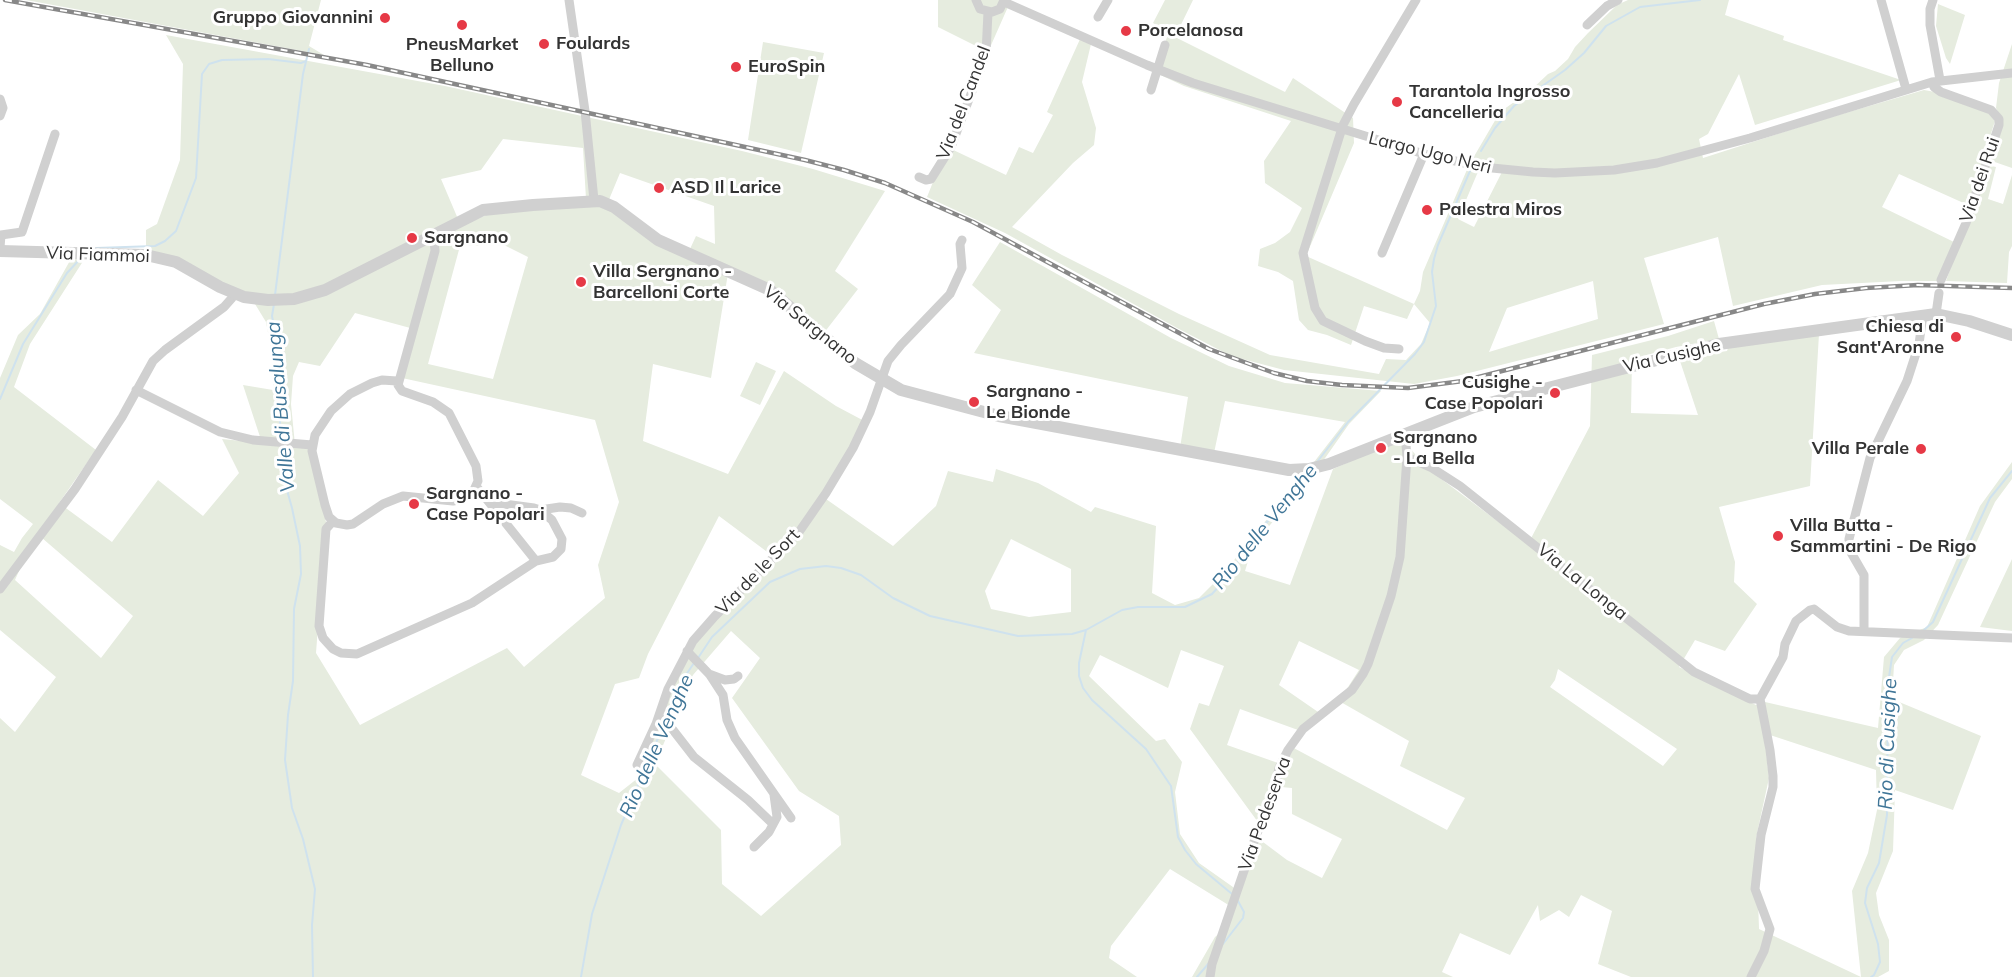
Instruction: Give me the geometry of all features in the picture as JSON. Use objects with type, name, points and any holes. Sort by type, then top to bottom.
[{"type":"street","points":[[569,0],[585,111],[594,200]]},
{"type":"street","points":[[976,0],[980,9],[988,12],[1000,9],[1004,1]]},
{"type":"street","points":[[1098,17],[1108,0]]},
{"type":"street","points":[[1399,349],[1384,348],[1323,321],[1315,308],[1303,254],[1342,130],[1354,104],[1416,0]]},
{"type":"street","points":[[1587,24],[1607,6],[1618,0]]},
{"type":"street","points":[[1881,0],[1906,89]]},
{"type":"street","points":[[1933,0],[1929,19],[1936,81]]},
{"type":"street","name":"Largo Ugo Neri","points":[[1004,1],[1157,69],[1201,86],[1424,154],[1482,168],[1533,172],[1555,173],[1637,167],[1750,138],[1936,81],[2012,73]]},
{"type":"street","name":"Via del Candel","points":[[919,177],[926,180],[931,179],[951,147],[986,54],[988,12]]},
{"type":"street","points":[[1151,90],[1165,45]]},
{"type":"street","name":"Via dei Rui","points":[[1936,81],[1934,87],[1941,92],[1991,110],[1999,119],[1999,125],[1966,223],[1941,280]]},
{"type":"street","points":[[0,99],[3,108],[0,116]]},
{"type":"street","name":"Via Fiammoi","points":[[55,134],[22,232],[1,235],[0,250],[136,254],[167,259],[233,294]]},
{"type":"street","points":[[1382,253],[1424,154]]},
{"type":"street","name":"Via Sargnano","points":[[233,294],[255,300],[294,299],[325,290],[472,215],[494,208],[594,200],[614,207],[658,240],[770,290],[855,363],[880,379],[912,393],[999,416],[1289,470],[1314,468],[1342,460]]},
{"type":"street","points":[[397,381],[382,380],[350,393],[321,423],[312,445],[324,505],[333,521],[341,525],[353,524],[383,504],[403,496],[459,501],[469,496],[476,486],[478,471],[449,413],[433,402],[402,391],[397,381],[435,251],[434,240],[431,237]]},
{"type":"street","name":"Via de le Sort","points":[[637,765],[660,718],[668,689],[690,654],[702,629],[799,532],[853,448],[870,412],[880,379],[894,352],[954,289],[962,268],[962,240]]},
{"type":"street","points":[[1864,632],[1863,575],[1850,549],[1849,539],[1868,462],[1907,381],[1939,293]]},
{"type":"street","points":[[0,589],[75,489],[122,417],[153,361],[224,307],[233,294]]},
{"type":"street","name":"Via Cusighe","points":[[1342,460],[1474,407],[1719,344],[1930,315],[1969,321],[2012,335]]},
{"type":"street","points":[[136,390],[220,432],[253,440],[312,445]]},
{"type":"street","name":"Via Pedeserva","points":[[1210,977],[1212,964],[1258,830],[1271,806],[1279,768],[1290,746],[1303,729],[1352,690],[1364,674],[1368,664],[1391,596],[1400,557],[1407,457],[1405,433]]},
{"type":"street","name":"Via La Longa","points":[[1407,457],[1432,468],[1460,486],[1694,672],[1742,696],[1760,699]]},
{"type":"street","points":[[476,486],[536,561]]},
{"type":"street","points":[[489,502],[540,510],[572,508],[582,513]]},
{"type":"street","points":[[333,521],[326,529],[319,626],[327,644],[341,653],[357,654],[464,606],[536,561],[558,554],[562,544],[560,533],[557,526],[540,510]]},
{"type":"street","points":[[1751,977],[1764,951],[1770,929],[1755,889],[1761,836],[1773,787],[1770,750],[1760,699],[1784,657],[1785,644],[1794,624],[1810,610],[1818,610],[1841,629],[1930,636],[2012,638]]},
{"type":"street","points":[[690,654],[709,674],[723,695],[727,720],[735,738],[791,818]]},
{"type":"street","points":[[709,674],[725,680],[734,680],[738,675]]},
{"type":"street","points":[[660,718],[694,757],[748,800],[773,824]]},
{"type":"street","points":[[754,847],[769,832],[777,817],[774,792]]},
{"type":"shaded area","points":[[26,0],[321,0],[309,46],[324,55]]},
{"type":"shaded area","points":[[938,0],[1011,0],[988,52],[938,27]]},
{"type":"shaded area","points":[[1165,0],[1193,0],[1175,37],[1285,92],[1293,78],[1353,118],[1354,143],[1306,256],[1414,304],[1407,319],[1364,306],[1351,345],[1308,330],[1299,320],[1293,281],[1278,272],[1258,266],[1260,249],[1275,243],[1290,232],[1302,208],[1265,183],[1264,161],[1291,121],[1184,86],[1154,72],[1169,32],[1153,23]]},
{"type":"shaded area","points":[[1628,0],[1729,0],[1725,15],[1784,36],[1783,40],[1901,80],[1755,125],[1739,74],[1708,134],[1699,139],[1703,158],[1924,90],[1992,114],[1995,121],[1968,205],[1899,174],[1882,207],[1954,242],[1939,281],[1822,285],[1733,306],[1718,237],[1644,258],[1664,324],[1457,376],[1414,384],[1284,370],[1231,356],[1005,233],[927,197],[947,147],[1006,175],[1019,147],[1033,153],[1053,115],[1047,112],[1081,37],[1091,44],[1082,82],[1096,128],[1094,145],[1073,163],[1012,227],[1179,314],[1270,355],[1379,374],[1386,359],[1406,360],[1421,344],[1430,323],[1414,304],[1420,291],[1423,272],[1469,165],[1500,112],[1555,71],[1568,59],[1588,33],[1617,5]],"holes":[[[1480,167],[1503,170],[1474,227],[1458,219]],[[1593,281],[1598,319],[1489,352],[1507,308]]]},
{"type":"shaded area","points":[[1938,4],[1965,15],[1950,64],[1936,26]]},
{"type":"shaded area","points":[[166,35],[445,86],[742,151],[885,191],[835,271],[858,289],[820,338],[784,306],[729,267],[711,378],[653,364],[643,441],[728,474],[784,371],[836,406],[868,423],[826,499],[893,546],[936,506],[948,471],[993,482],[996,469],[1038,483],[1091,512],[1095,507],[1156,526],[1152,593],[1175,605],[1199,598],[1226,571],[1345,422],[1225,401],[1214,453],[1180,448],[1188,397],[974,353],[1001,310],[972,285],[1000,242],[1171,338],[1229,366],[1285,383],[1381,391],[1349,424],[1316,471],[1253,545],[1245,571],[1290,585],[1333,469],[1402,439],[1428,469],[1528,544],[1590,426],[1592,355],[1668,336],[1714,321],[1719,339],[1676,347],[1632,359],[1631,413],[1698,415],[1679,358],[1819,334],[1810,486],[1719,507],[1735,562],[1734,582],[1757,604],[1725,651],[1695,640],[1679,667],[1756,705],[1765,702],[1878,728],[1884,657],[1900,638],[1927,627],[1980,506],[2012,462],[2012,479],[1995,502],[1938,625],[1924,640],[1904,650],[1894,665],[1892,699],[1981,736],[1953,810],[1895,790],[1893,851],[1876,893],[1879,915],[1889,940],[1889,971],[1878,977],[1861,977],[1631,977],[1598,964],[1612,911],[1581,895],[1569,917],[1559,910],[1540,921],[1538,905],[1510,955],[1460,933],[1442,972],[1453,977],[1192,977],[1215,937],[1229,925],[1235,909],[1170,869],[1111,946],[1109,958],[1137,977],[0,977],[0,718],[15,732],[56,677],[0,630],[0,545],[14,552],[33,524],[0,499],[0,378],[18,335],[40,314],[72,257],[87,255],[30,344],[14,387],[96,450],[59,503],[112,542],[158,480],[203,516],[239,473],[222,439],[262,443],[243,385],[273,390],[273,358],[266,322],[255,304],[146,250],[146,230],[157,224],[180,160],[183,64]],"holes":[[[503,139],[583,148],[586,199],[491,213],[461,226],[441,179],[481,170]],[[620,173],[714,206],[715,244],[696,236],[690,249],[651,233],[608,202]],[[504,245],[528,257],[493,379],[428,364],[460,246]],[[355,313],[414,329],[402,378],[595,420],[619,502],[598,565],[605,598],[524,667],[507,648],[360,725],[316,653],[326,522],[309,447],[295,445],[291,404],[293,376],[299,362],[320,366]],[[719,516],[778,560],[703,632],[679,673],[638,778],[619,793],[581,775],[615,684],[639,678],[648,654]],[[42,538],[133,616],[101,658],[15,580],[27,553]],[[1011,539],[1071,569],[1071,612],[1029,617],[991,609],[985,591]],[[731,631],[760,658],[732,698],[799,791],[839,816],[841,845],[761,916],[722,884],[721,830],[655,764],[693,675]],[[1299,641],[1359,670],[1339,701],[1409,741],[1400,766],[1465,798],[1447,830],[1290,746],[1278,763],[1227,745],[1240,709],[1298,730],[1321,714],[1279,685]],[[1181,650],[1224,666],[1209,706],[1199,703],[1190,729],[1263,829],[1270,786],[1292,788],[1292,814],[1342,839],[1322,878],[1287,860],[1259,839],[1240,892],[1199,863],[1180,834],[1175,792],[1182,762],[1165,739],[1156,741],[1089,676],[1100,655],[1168,688]],[[1558,669],[1677,749],[1663,766],[1550,687]],[[1764,733],[1876,770],[1877,810],[1868,853],[1852,891],[1861,977],[1759,929],[1756,838],[1769,778]]]},
{"type":"shaded area","points":[[763,42],[824,53],[801,153],[748,140]]},
{"type":"shaded area","points":[[2012,44],[2012,168],[1989,160],[2001,118],[1996,108],[1999,83]]},
{"type":"shaded area","points":[[1987,165],[1996,167],[1988,199],[2003,204],[2012,175],[2012,246],[2009,252],[2007,283],[1946,281]]},
{"type":"shaded area","points":[[756,362],[776,371],[760,405],[740,396]]},
{"type":"shaded area","points":[[2012,559],[2012,631],[1980,627]]},
{"type":"waterway","name":"Rio delle Venghe","points":[[1481,151],[1495,128],[1514,106],[1565,70],[1584,53],[1606,26],[1640,7],[1700,0]]},
{"type":"waterway","name":"Valle di Busalunga","points":[[275,295],[303,74],[309,49]]},
{"type":"waterway","points":[[96,248],[155,246],[176,231],[196,178],[202,74],[209,64],[222,60],[268,59],[301,63],[306,61]]},
{"type":"waterway","name":"Rio delle Venghe","points":[[1317,462],[1348,422],[1424,342],[1436,306],[1432,272],[1434,259],[1470,171]]},
{"type":"waterway","points":[[0,399],[23,344],[67,273],[80,259]]},
{"type":"waterway","name":"Valle di Busalunga","points":[[274,304],[272,316],[280,356],[280,438]]},
{"type":"waterway","name":"Valle di Busalunga","points":[[281,444],[283,476],[300,546],[301,574],[294,609],[293,681],[285,760],[292,808],[303,839],[315,889],[312,925],[313,977]]},
{"type":"waterway","name":"Rio di Cusighe","points":[[1924,630],[1933,622],[1990,498],[2012,471]]},
{"type":"waterway","name":"Rio delle Venghe","points":[[698,658],[712,637],[770,582],[800,569],[826,566],[861,575],[893,598],[930,616],[1018,636],[1072,634],[1086,630],[1122,610],[1138,607],[1185,607],[1212,594],[1230,574],[1249,543],[1308,474]]},
{"type":"waterway","points":[[1086,630],[1079,663],[1079,676],[1083,688],[1092,700],[1146,749],[1171,786],[1178,837],[1185,850],[1196,864],[1232,894]]},
{"type":"waterway","name":"Rio di Cusighe","points":[[1871,977],[1880,962],[1878,944],[1865,903],[1867,888],[1879,863],[1887,815],[1888,684],[1892,657],[1903,643],[1912,638]]},
{"type":"waterway","name":"Rio delle Venghe","points":[[666,719],[681,682],[694,663]]},
{"type":"waterway","name":"Rio delle Venghe","points":[[581,977],[592,914],[621,825],[664,724]]},
{"type":"waterway","points":[[1223,944],[1243,918],[1244,912],[1238,901]]},
{"type":"waterway","points":[[1197,977],[1209,963]]},
{"type":"railway","points":[[5,0],[367,65],[844,170],[885,183],[973,222],[1209,349],[1274,373],[1307,381],[1408,388],[1463,381],[1764,304],[1815,294],[1918,285],[2012,288]]},
{"type":"place","name":"Gruppo Giovannini","points":[[385,18]]},
{"type":"place","name":"PneusMarket Belluno","points":[[462,25]]},
{"type":"place","name":"Porcelanosa","points":[[1126,31]]},
{"type":"place","name":"Foulards","points":[[544,44]]},
{"type":"place","name":"EuroSpin","points":[[736,67]]},
{"type":"place","name":"Tarantola Ingrosso Cancelleria","points":[[1397,102]]},
{"type":"place","name":"ASD Il Larice","points":[[659,188]]},
{"type":"place","name":"Palestra Miros","points":[[1427,210]]},
{"type":"place","name":"Sargnano","points":[[412,238]]},
{"type":"place","name":"Villa Sergnano - Barcelloni Corte","points":[[581,282]]},
{"type":"place","name":"Chiesa di Sant'Aronne","points":[[1956,337]]},
{"type":"place","name":"Cusighe - Case Popolari","points":[[1555,393]]},
{"type":"place","name":"Sargnano - Le Bionde","points":[[974,402]]},
{"type":"place","name":"Sargnano - La Bella","points":[[1381,448]]},
{"type":"place","name":"Villa Perale","points":[[1921,449]]},
{"type":"place","name":"Sargnano - Case Popolari","points":[[414,504]]},
{"type":"place","name":"Villa Butta - Sammartini - De Rigo","points":[[1778,536]]}]
